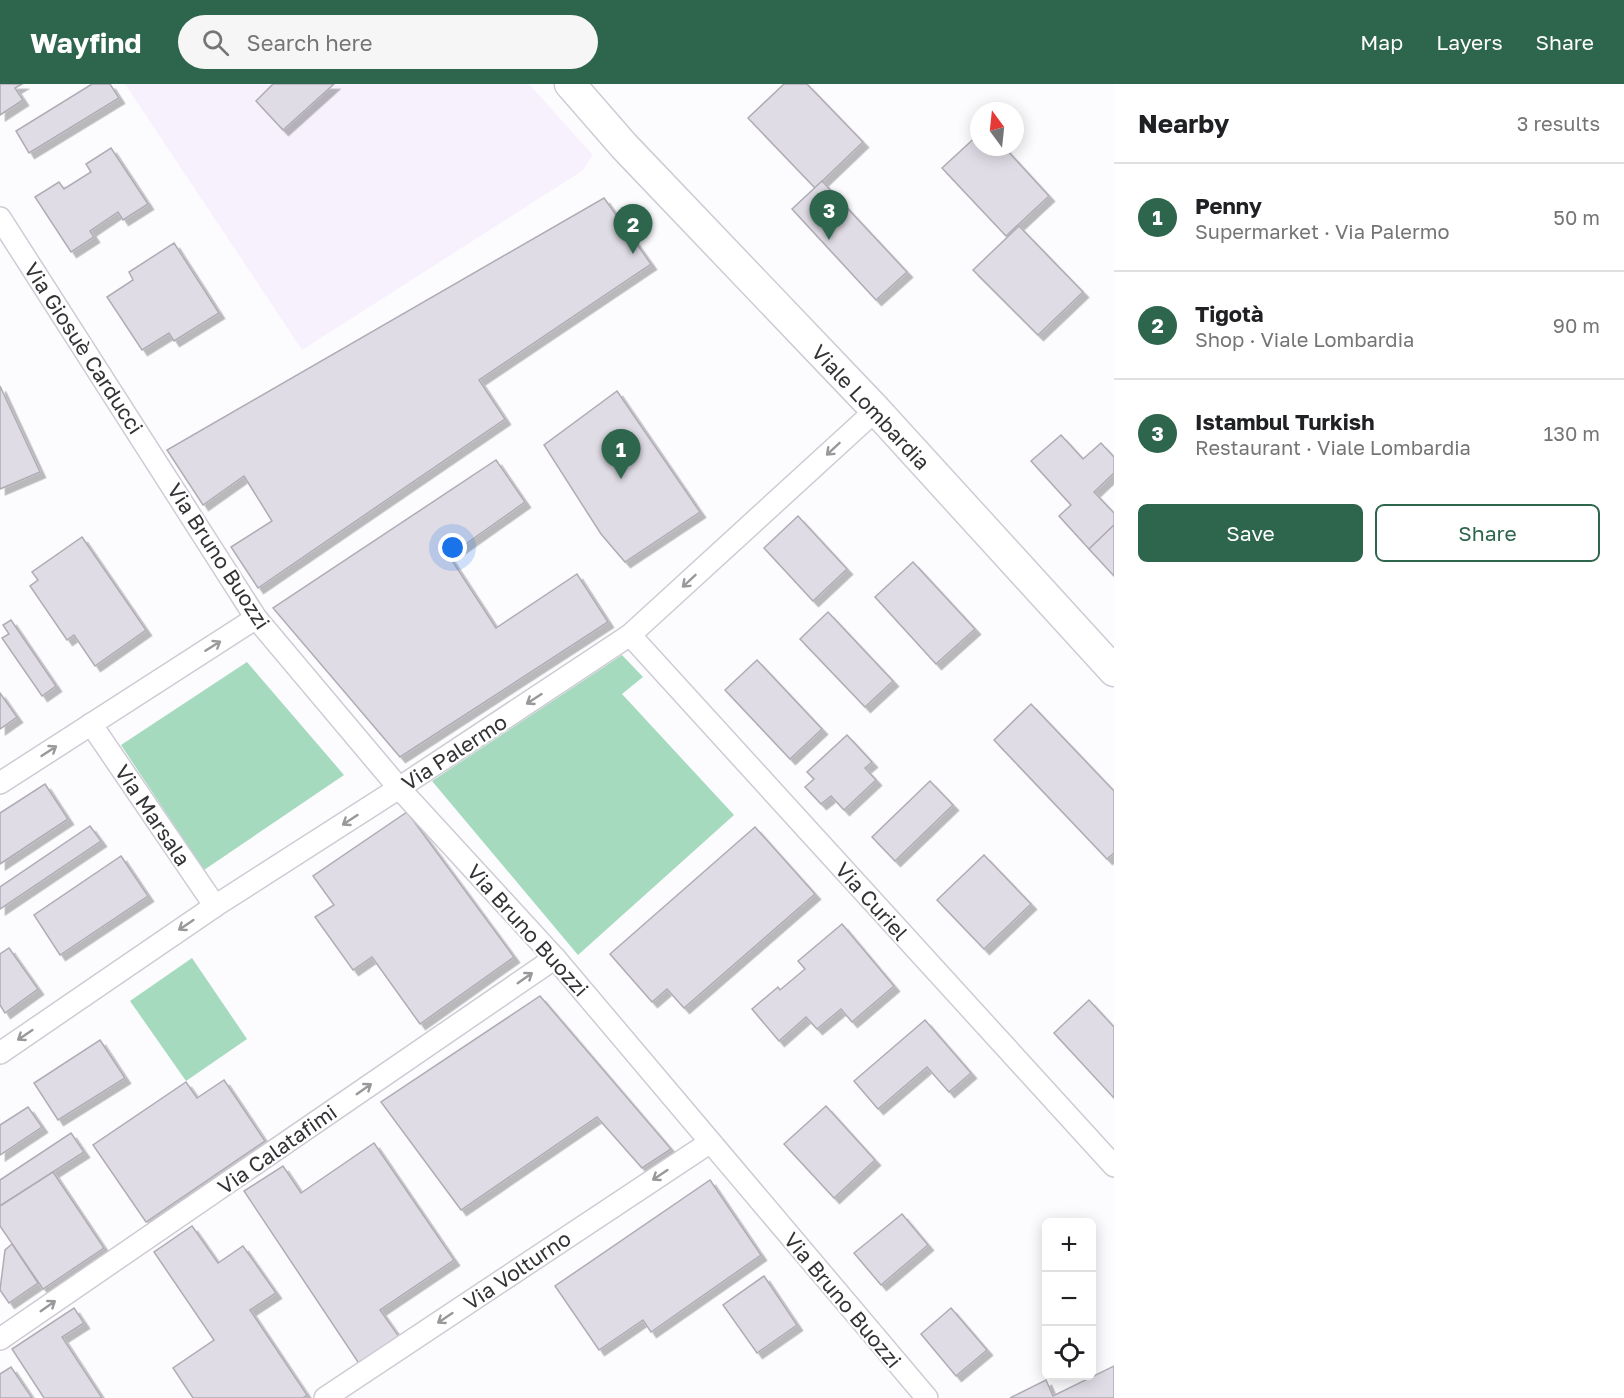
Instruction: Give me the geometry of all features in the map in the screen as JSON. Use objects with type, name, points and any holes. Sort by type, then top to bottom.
[{"type":"street","name":"Viale Lombardia","points":[[570,84],[624,146],[876,410],[1114,671]]},
{"type":"street","name":"Via Giosuè Carducci","points":[[0,218],[148,448]]},
{"type":"street","name":"Via Palermo","points":[[0,1053],[215,906],[399,788],[630,635],[876,410]]},
{"type":"street","name":"Via Bruno Buozzi","points":[[148,448],[256,618],[399,788],[555,958],[709,1143],[927,1398]]},
{"type":"street","points":[[0,783],[256,618]]},
{"type":"street","name":"Via Curiel","points":[[630,635],[1114,1166]]},
{"type":"street","name":"Via Marsala","points":[[91,724],[215,906]]},
{"type":"street","name":"Via Calatafimi","points":[[0,1340],[555,958]]},
{"type":"street","name":"Via Volturno","points":[[325,1398],[709,1143]]},
{"type":"shaded area","points":[[125,84],[529,84],[593,155],[582,171],[302,350]]},
{"type":"green space","points":[[622,655],[643,677],[622,694],[734,815],[578,955],[432,781]]},
{"type":"green space","points":[[247,662],[344,775],[204,870],[121,745]]},
{"type":"green space","points":[[192,958],[247,1039],[186,1081],[130,1001]]},
{"type":"building","points":[[0,84],[22,84],[15,88],[23,100],[0,115]]},
{"type":"building","points":[[92,84],[110,84],[119,98],[29,153],[16,131]]},
{"type":"building","points":[[273,84],[334,84],[283,130],[256,101]]},
{"type":"building","points":[[784,84],[807,84],[863,142],[815,188],[748,118]]},
{"type":"building","points":[[970,142],[970,156],[1012,156],[1049,196],[1006,236],[942,168]]},
{"type":"building","points":[[111,148],[148,204],[123,220],[118,212],[90,231],[94,237],[71,252],[35,197],[59,182],[64,189],[91,172],[86,164]]},
{"type":"building","points":[[822,181],[907,272],[876,300],[792,209]]},
{"type":"building","points":[[604,198],[651,264],[479,380],[505,419],[258,588],[231,547],[272,521],[244,476],[203,505],[167,450]]},
{"type":"building","points":[[1019,226],[1083,292],[1038,335],[973,270]]},
{"type":"building","points":[[174,243],[219,313],[174,341],[169,333],[142,350],[107,297],[133,280],[129,272]]},
{"type":"building","points":[[0,386],[40,472],[0,489]]},
{"type":"building","points":[[617,391],[700,512],[625,562],[601,534],[544,445]]},
{"type":"building","points":[[1061,435],[1083,459],[1101,443],[1114,457],[1114,473],[1094,492],[1114,513],[1114,525],[1089,549],[1059,516],[1071,505],[1031,461]]},
{"type":"building","points":[[496,460],[525,502],[449,556],[496,628],[577,574],[608,622],[400,757],[273,608]]},
{"type":"building","points":[[798,516],[847,569],[813,601],[764,548]]},
{"type":"building","points":[[1114,525],[1114,576],[1089,549]]},
{"type":"building","points":[[82,537],[146,630],[95,666],[74,635],[67,640],[30,586],[38,580],[32,572]]},
{"type":"building","points":[[913,562],[975,629],[936,664],[875,597]]},
{"type":"building","points":[[828,612],[893,681],[865,707],[800,639]]},
{"type":"building","points":[[11,620],[56,686],[42,696],[2,638],[9,634],[3,625]]},
{"type":"building","points":[[757,660],[822,729],[790,759],[725,690]]},
{"type":"building","points":[[0,693],[17,717],[0,729]]},
{"type":"building","points":[[1031,704],[1114,791],[1114,853],[1107,859],[994,740]]},
{"type":"building","points":[[847,735],[872,762],[865,768],[876,780],[844,810],[831,796],[821,804],[805,787],[814,779],[807,772]]},
{"type":"building","points":[[930,781],[953,805],[895,861],[872,837]]},
{"type":"building","points":[[45,784],[68,819],[0,864],[0,813]]},
{"type":"building","points":[[407,812],[514,957],[420,1024],[372,957],[353,970],[315,917],[334,905],[313,876]]},
{"type":"building","points":[[90,826],[101,841],[0,909],[0,887]]},
{"type":"building","points":[[755,827],[815,894],[684,1008],[667,989],[652,1002],[610,954]]},
{"type":"building","points":[[984,855],[1031,904],[984,949],[937,900]]},
{"type":"building","points":[[121,856],[148,896],[60,955],[34,915]]},
{"type":"building","points":[[842,924],[894,986],[852,1022],[841,1009],[817,1029],[806,1017],[779,1041],[752,1009],[778,987],[780,990],[805,969],[798,961]]},
{"type":"building","points":[[9,948],[38,989],[5,1013],[0,1005],[0,954]]},
{"type":"building","points":[[540,996],[671,1149],[642,1168],[597,1117],[461,1210],[381,1102]]},
{"type":"building","points":[[1089,1000],[1114,1027],[1114,1098],[1054,1033]]},
{"type":"building","points":[[925,1020],[971,1073],[949,1092],[927,1067],[878,1109],[854,1081]]},
{"type":"building","points":[[100,1040],[125,1078],[58,1120],[34,1083]]},
{"type":"building","points":[[224,1080],[265,1141],[146,1222],[93,1145],[186,1082],[197,1098]]},
{"type":"building","points":[[826,1106],[875,1160],[834,1198],[784,1144]]},
{"type":"building","points":[[28,1107],[42,1127],[0,1155],[0,1125]]},
{"type":"building","points":[[71,1133],[84,1152],[0,1206],[0,1180]]},
{"type":"building","points":[[374,1143],[454,1260],[380,1310],[400,1338],[360,1365],[244,1191],[283,1166],[301,1193]]},
{"type":"building","points":[[53,1172],[104,1248],[43,1289],[0,1226],[0,1206]]},
{"type":"building","points":[[710,1180],[761,1255],[651,1332],[643,1320],[599,1350],[555,1286]]},
{"type":"building","points":[[902,1214],[928,1245],[881,1285],[854,1253]]},
{"type":"building","points":[[192,1226],[218,1263],[243,1246],[276,1293],[250,1310],[307,1395],[303,1398],[193,1398],[173,1368],[214,1340],[154,1252]]},
{"type":"building","points":[[12,1244],[38,1283],[9,1303],[0,1290],[5,1250]]},
{"type":"building","points":[[764,1276],[797,1325],[757,1353],[723,1305]]},
{"type":"building","points":[[74,1308],[84,1323],[62,1337],[102,1398],[44,1398],[12,1349]]},
{"type":"building","points":[[951,1308],[987,1350],[956,1376],[921,1334]]},
{"type":"building","points":[[1114,1366],[1114,1398],[1010,1398],[1046,1380],[1053,1396],[1086,1380],[1096,1380],[1096,1375]]},
{"type":"building","points":[[11,1367],[32,1398],[0,1398],[0,1374]]},
{"type":"place","name":"Istambul Turkish","points":[[829,240]]},
{"type":"place","name":"Tigotà","points":[[633,254]]},
{"type":"place","name":"Penny","points":[[621,479]]}]
